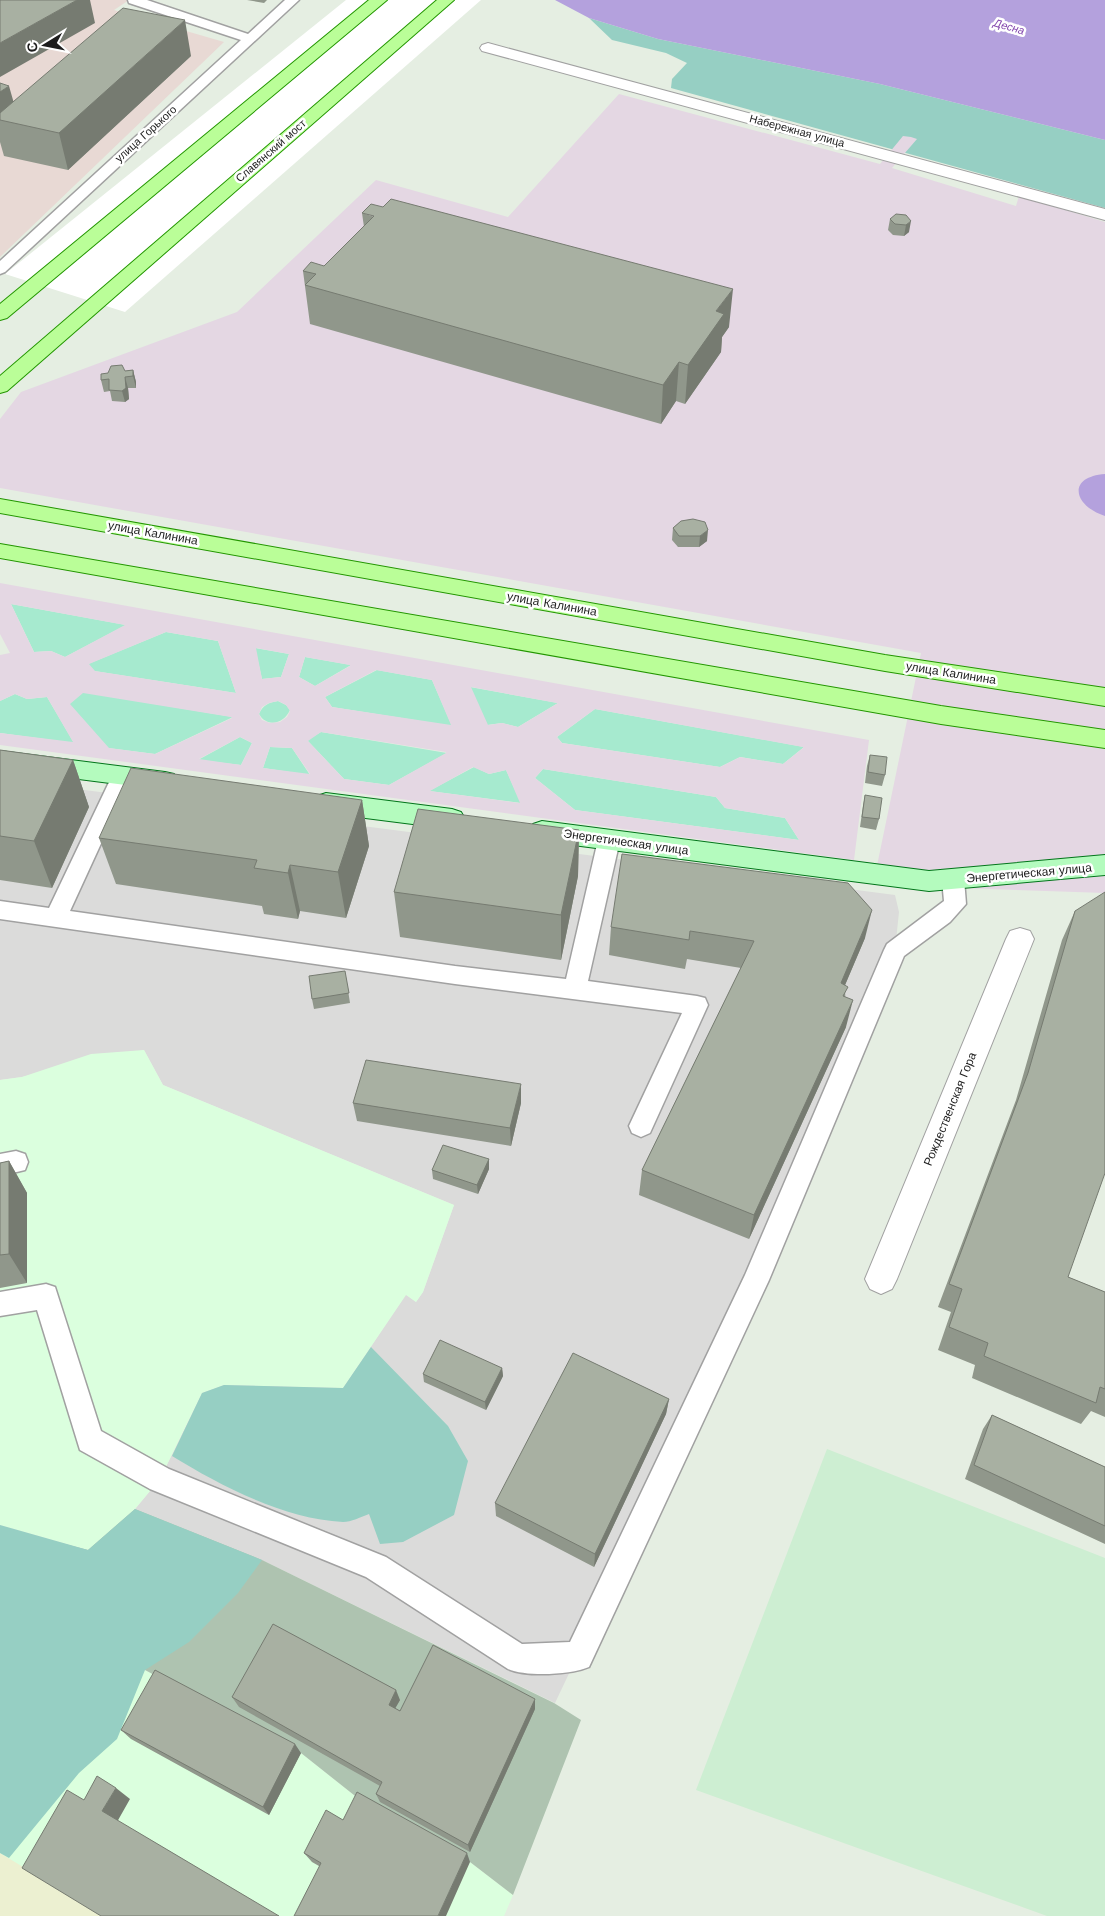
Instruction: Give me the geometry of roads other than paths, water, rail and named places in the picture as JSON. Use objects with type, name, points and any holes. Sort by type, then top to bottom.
[{"type":"main road","points":[[0,314],[379,0]]},
{"type":"main road","name":"Славянский мост","points":[[0,387],[446,0]]},
{"type":"main road","name":"улица Калинина","points":[[0,506],[885,663],[1105,697]]},
{"type":"main road","points":[[0,551],[931,713],[1105,739]]},
{"type":"street","name":"Набережная улица","points":[[488,48],[1105,214]]},
{"type":"street","points":[[0,760],[190,785]]},
{"type":"street","points":[[307,800],[473,822]]},
{"type":"street","name":"Энергетическая улица","points":[[521,828],[902,879],[930,881],[1105,866]]},
{"type":"street","name":"Рождественская Гора","points":[[881,1279],[1020,940]]},
{"type":"lane","points":[[134,0],[251,39]]},
{"type":"lane","name":"улица Горького","points":[[3,262],[293,0]]},
{"type":"lane","points":[[56,917],[122,776]]},
{"type":"lane","points":[[574,989],[609,840]]},
{"type":"lane","points":[[0,1304],[46,1296],[90,1440],[160,1479],[376,1567],[518,1658],[579,1657],[756,1280],[896,950],[955,904],[953,879]]},
{"type":"lane","points":[[0,910],[455,975],[697,1005],[641,1126]]},
{"type":"water","name":"Десна","points":[[555,0],[1105,0],[1105,140],[880,84],[658,39],[589,18]]},
{"type":"water","points":[[1105,474],[1105,516],[1086,506],[1079,492],[1084,480]]}]
